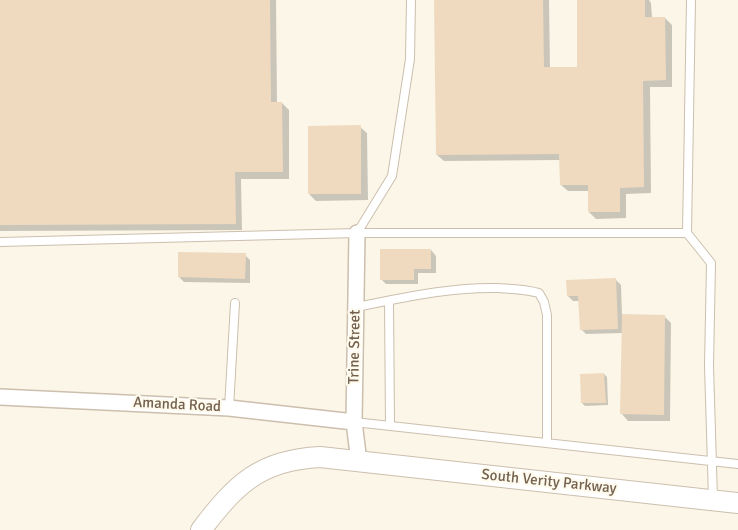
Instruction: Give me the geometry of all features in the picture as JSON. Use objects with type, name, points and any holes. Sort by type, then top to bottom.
[{"type":"street","name":"Trine Street","points":[[358,233],[354,422],[359,462]]},
{"type":"street","name":"Amanda Road","points":[[0,397],[229,408],[354,422]]},
{"type":"street","name":"South Verity Parkway","points":[[201,530],[233,491],[255,474],[271,466],[300,458],[320,457],[738,503]]},
{"type":"lane","points":[[358,233],[392,176],[410,59],[411,0]]},
{"type":"lane","points":[[691,0],[688,233],[711,263],[709,366],[713,501]]},
{"type":"lane","points":[[0,242],[358,233],[688,233]]},
{"type":"lane","points":[[356,307],[450,289],[525,289],[538,294],[544,302],[547,315],[547,443]]},
{"type":"lane","points":[[389,301],[390,426]]},
{"type":"lane","points":[[229,408],[235,303]]},
{"type":"lane","points":[[354,422],[738,464]]},
{"type":"building","points":[[0,0],[270,0],[271,102],[282,102],[283,172],[235,172],[236,224],[0,225]]},
{"type":"building","points":[[434,0],[543,0],[544,67],[577,67],[577,0],[645,0],[645,17],[665,17],[666,80],[643,81],[644,187],[620,188],[620,212],[588,212],[588,185],[560,185],[559,154],[436,155]]},
{"type":"building","points":[[361,125],[361,194],[308,194],[308,126]]},
{"type":"building","points":[[380,249],[431,249],[431,269],[414,269],[414,280],[380,280]]},
{"type":"building","points":[[178,252],[246,253],[245,279],[178,277]]},
{"type":"building","points":[[616,278],[618,329],[580,330],[578,296],[567,296],[566,280]]},
{"type":"building","points":[[622,314],[665,315],[664,415],[620,414]]},
{"type":"building","points":[[604,373],[606,403],[581,403],[580,374]]}]
